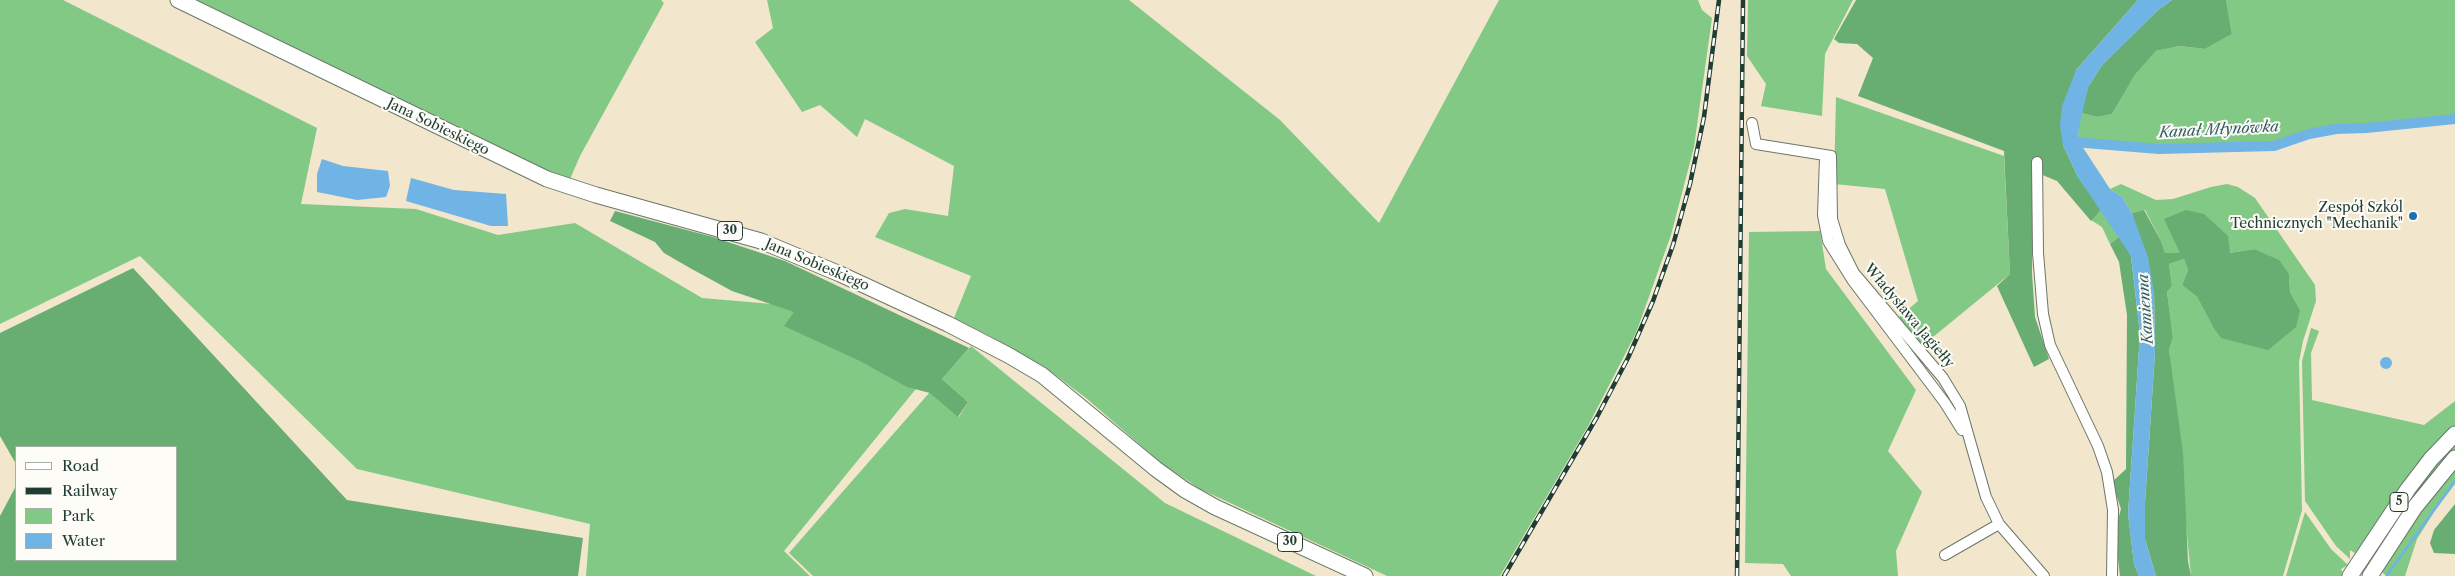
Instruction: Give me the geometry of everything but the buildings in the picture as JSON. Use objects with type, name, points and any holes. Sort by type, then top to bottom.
[{"type":"main road","name":"Jana Sobieskiego","points":[[178,0],[547,179],[596,196],[761,241],[840,274],[955,327],[1042,375],[1156,470],[1186,490],[1215,507],[1365,576]]},
{"type":"main road","name":"5","points":[[2350,576],[2413,482],[2455,434]]},
{"type":"main road","name":"5","points":[[2370,576],[2415,507],[2455,458]]},
{"type":"street","points":[[1752,123],[1756,144],[1825,155],[1823,215],[1828,241],[1853,281],[1945,403],[1968,440],[1986,498],[1999,524],[2044,576]]},
{"type":"street","points":[[2037,162],[2038,253],[2043,314],[2050,345],[2098,446],[2107,472],[2113,510],[2112,576]]},
{"type":"street","points":[[1945,554],[1999,524]]},
{"type":"green space","points":[[0,0],[63,0],[317,128],[301,204],[416,209],[498,235],[575,223],[702,298],[807,307],[928,374],[784,551],[810,576],[586,576],[590,524],[357,469],[140,256],[0,324]]},
{"type":"green space","points":[[178,0],[661,0],[664,3],[580,156],[567,186]]},
{"type":"green space","points":[[767,0],[1129,0],[1280,120],[1379,223],[1499,0],[1698,0],[1702,10],[1712,18],[1694,147],[1671,235],[1636,333],[1587,428],[1500,576],[1387,576],[1200,489],[1160,462],[1086,398],[1046,368],[954,318],[971,276],[875,237],[889,213],[905,209],[948,216],[954,166],[865,119],[857,137],[820,105],[802,112],[755,42],[773,28]]},
{"type":"green space","points":[[1748,0],[1853,0],[1825,54],[1822,116],[1761,106],[1766,84],[1747,56]]},
{"type":"green space","points":[[1856,0],[2138,0],[2076,70],[2063,145],[2078,177],[2101,210],[2091,221],[2057,181],[2033,171],[2032,273],[2035,317],[2049,359],[2034,367],[1997,286],[2010,274],[2004,151],[1858,96],[1873,58],[1857,44],[1839,43],[1834,39]]},
{"type":"green space","points":[[2172,0],[2226,0],[2232,34],[2205,49],[2180,46],[2156,51],[2135,75],[2112,114],[2098,117],[2081,113],[2088,87],[2102,65],[2158,10]]},
{"type":"green space","points":[[2226,0],[2455,0],[2455,119],[2366,128],[2336,129],[2309,134],[2274,146],[2159,149],[2080,143],[2078,133],[2081,113],[2098,117],[2112,114],[2135,75],[2156,51],[2180,46],[2205,49],[2232,34]]},
{"type":"green space","points":[[1836,97],[2004,156],[2010,274],[1922,346],[1897,319],[1918,301],[1885,189],[1834,184]]},
{"type":"green space","points":[[2121,184],[2156,200],[2173,199],[2227,184],[2238,187],[2255,198],[2315,285],[2316,301],[2303,341],[2299,362],[2302,510],[2283,576],[2191,576],[2169,350],[2173,338],[2167,292],[2172,286],[2169,264],[2184,259],[2188,270],[2182,285],[2197,297],[2213,327],[2300,310],[2290,292],[2289,274],[2254,249],[2230,253],[2165,253],[2145,210],[2132,213],[2122,197],[2110,189]]},
{"type":"green space","points":[[2101,210],[2120,236],[2110,244],[2102,227],[2091,220]]},
{"type":"green space","points":[[2144,210],[2161,241],[2165,253],[2180,253],[2164,219],[2186,210],[2204,214],[2228,236],[2230,253],[2254,249],[2279,260],[2289,274],[2290,292],[2300,310],[2296,327],[2268,350],[2221,338],[2197,297],[2182,285],[2188,270],[2184,259],[2169,264],[2172,286],[2167,292],[2173,338],[2169,350],[2183,453],[2188,561],[2191,576],[2156,576],[2145,539],[2145,503],[2155,353],[2154,293],[2132,213]]},
{"type":"green space","points":[[615,211],[713,237],[785,261],[969,348],[942,379],[968,402],[958,417],[930,393],[907,387],[860,361],[784,326],[794,312],[732,291],[690,268],[664,253],[655,242],[610,221]]},
{"type":"green space","points":[[1820,231],[1826,269],[1916,390],[1888,451],[1922,492],[1896,551],[1898,576],[1791,576],[1783,564],[1745,563],[1749,232]]},
{"type":"green space","points":[[2120,236],[2131,256],[2140,334],[2128,514],[2134,564],[2139,576],[2120,576],[2117,549],[2118,520],[2121,509],[2112,482],[2126,469],[2127,315],[2119,262],[2110,244]]},
{"type":"green space","points":[[133,268],[347,500],[583,538],[578,576],[0,576],[0,516],[15,488],[15,561],[178,561],[178,446],[15,446],[15,462],[0,436],[0,333]]},
{"type":"green space","points":[[2311,328],[2319,331],[2311,353],[2312,400],[2424,425],[2455,401],[2455,427],[2356,554],[2350,550],[2350,559],[2336,546],[2305,501],[2302,361]]},
{"type":"green space","points":[[971,346],[1165,503],[1316,576],[813,576],[789,553],[930,392],[959,417],[968,402],[942,379]]},
{"type":"green space","points":[[2455,441],[2455,451],[2369,565],[2366,564],[2403,504]]},
{"type":"green space","points":[[2455,466],[2455,484],[2417,539],[2405,576],[2386,576],[2382,572],[2379,576],[2377,575],[2402,535]]},
{"type":"green space","points":[[2455,504],[2455,554],[2434,553],[2430,543],[2434,530]]},
{"type":"green space","points":[[2305,512],[2331,549],[2348,565],[2341,569],[2344,576],[2286,576]]},
{"type":"water","name":"Kamienna","points":[[2138,0],[2172,0],[2158,10],[2102,65],[2088,87],[2078,133],[2080,143],[2110,189],[2122,197],[2132,213],[2148,257],[2154,293],[2155,353],[2145,503],[2145,539],[2156,576],[2139,576],[2134,564],[2128,514],[2140,334],[2131,256],[2078,177],[2063,145],[2060,125],[2062,106],[2076,70]]},
{"type":"water","points":[[322,159],[343,166],[388,171],[390,186],[386,197],[357,200],[317,192],[317,174]]},
{"type":"water","points":[[411,178],[454,190],[506,194],[508,226],[491,226],[406,201]]},
{"type":"water","points":[[2386,357],[2392,363],[2386,369],[2380,363]]},
{"type":"waterway","name":"Kanał Młynówka","points":[[2073,142],[2159,149],[2274,146],[2309,134],[2336,129],[2366,128],[2455,119]]},
{"type":"waterway","points":[[2387,575],[2455,481]]},
{"type":"railway","points":[[1504,576],[1597,417],[1628,358],[1653,301],[1673,245],[1690,184],[1704,117],[1719,0]]},
{"type":"railway","points":[[1737,576],[1743,0]]},
{"type":"place","name":"Zespół Szkól Technicznych \"Mechanik\"","points":[[2413,216]]}]
